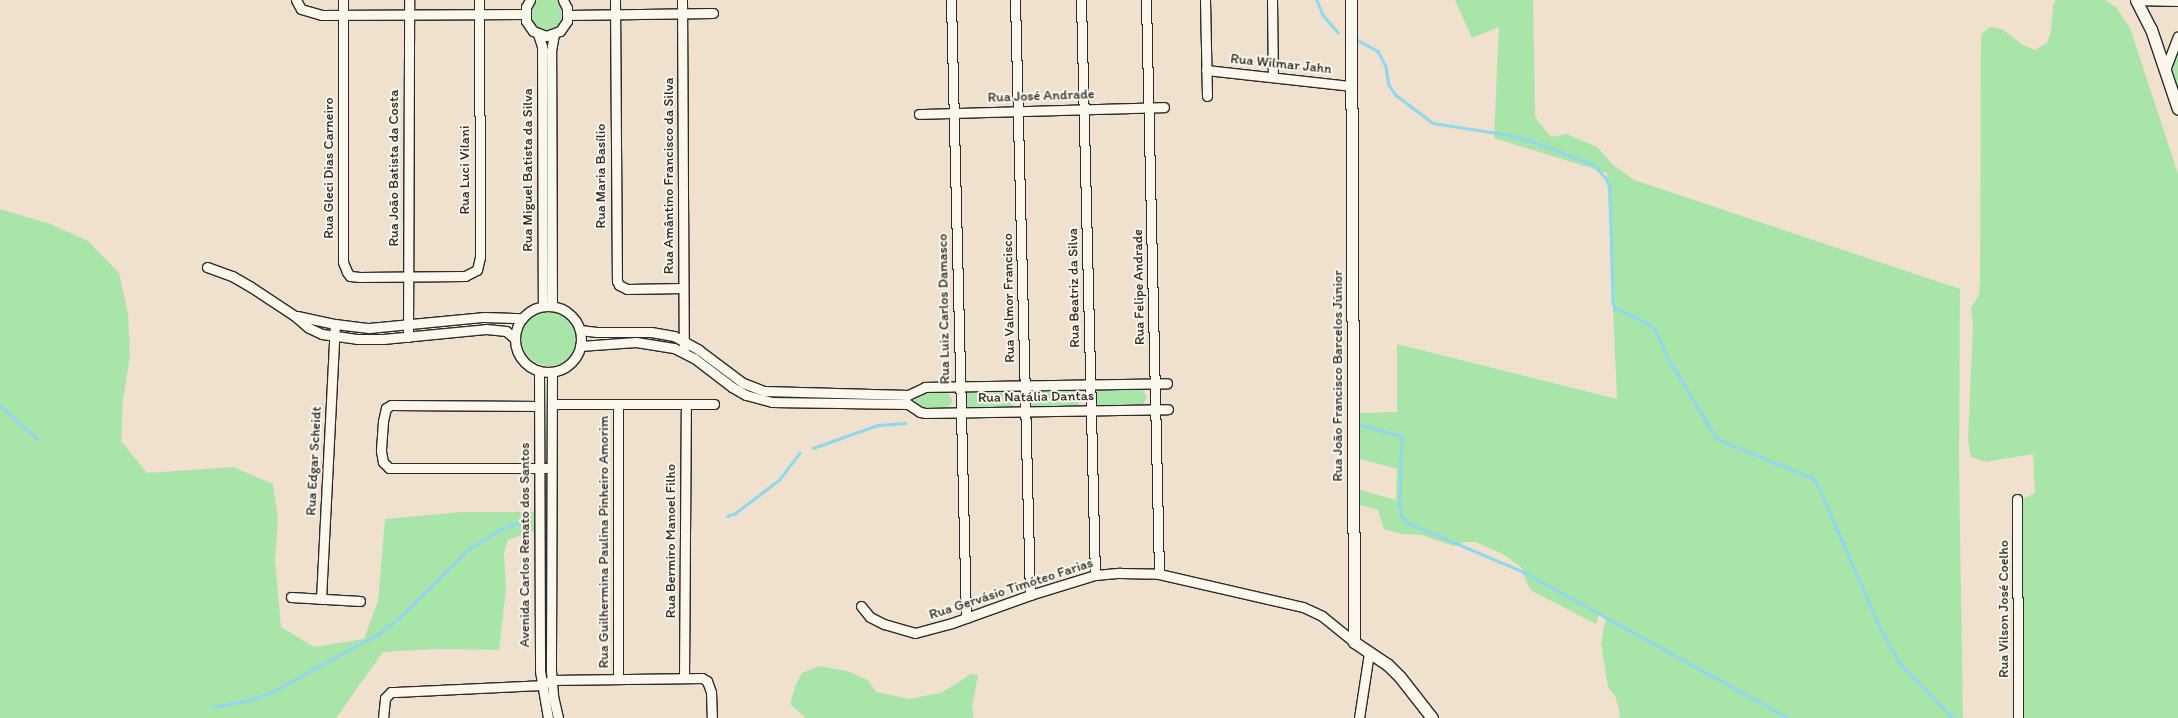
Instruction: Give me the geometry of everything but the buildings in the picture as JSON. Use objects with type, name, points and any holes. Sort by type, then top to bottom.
[{"type":"street","points":[[296,0],[301,9],[322,15],[525,14]]},
{"type":"street","name":"Rua Gleci Dias Carneiro","points":[[343,0],[343,254],[345,268],[350,276],[355,277],[408,277]]},
{"type":"street","name":"Rua João Batista da Costa","points":[[408,337],[409,0]]},
{"type":"street","name":"Rua Luci Vilani","points":[[408,277],[464,276],[477,270],[479,263],[479,0]]},
{"type":"street","points":[[530,0],[525,14],[529,26],[538,34],[546,36],[554,34],[564,27],[568,15],[563,0]]},
{"type":"street","name":"Rua Maria Basílio","points":[[615,0],[617,281],[623,288],[627,289],[683,288]]},
{"type":"street","name":"Rua Amântino Francisco da Silva","points":[[682,0],[684,352]]},
{"type":"street","name":"Rua Luiz Carlos Damasco","points":[[951,0],[966,618]]},
{"type":"street","name":"Rua Valmor Francisco","points":[[1015,0],[1030,595]]},
{"type":"street","name":"Rua Beatriz da Silva","points":[[1081,0],[1095,575]]},
{"type":"street","name":"Rua Felipe Andrade","points":[[1146,0],[1159,574]]},
{"type":"street","points":[[1205,0],[1207,96]]},
{"type":"street","points":[[1272,0],[1273,77]]},
{"type":"street","name":"Rua João Francisco Barcelos Júnior","points":[[1351,0],[1354,642]]},
{"type":"street","points":[[2178,1],[2137,0],[2151,29],[2178,109]]},
{"type":"street","points":[[568,15],[713,13]]},
{"type":"street","name":"Rua Miguel Batista da Silva","points":[[538,34],[542,46],[548,305]]},
{"type":"street","name":"Rua Miguel Batista da Silva","points":[[548,305],[552,51],[554,34]]},
{"type":"street","points":[[2165,70],[2178,36]]},
{"type":"street","name":"Rua Wilmar Jahn","points":[[1206,70],[1352,86]]},
{"type":"street","name":"Rua José Andrade","points":[[919,114],[1164,107]]},
{"type":"street","points":[[206,267],[232,276],[296,316],[315,332],[334,336],[370,340],[486,329],[506,331],[514,338]]},
{"type":"street","points":[[548,305],[560,307],[573,316],[580,330],[580,346],[577,356],[570,364],[562,369],[552,372],[539,371],[531,368],[519,355],[514,338],[516,327],[528,312],[548,305]]},
{"type":"street","points":[[296,316],[335,324],[369,328],[484,317],[522,318]]},
{"type":"street","name":"Rua Edgar Scheidt","points":[[321,599],[335,324]]},
{"type":"street","points":[[580,330],[597,332],[651,332],[684,340],[743,383],[764,391],[908,399]]},
{"type":"street","points":[[580,346],[636,342],[664,345],[684,352],[732,387],[758,399],[782,402],[908,399],[925,387],[1167,383]]},
{"type":"street","name":"Avenida Carlos Renato dos Santos","points":[[539,371],[538,468],[541,685],[548,718]]},
{"type":"street","name":"Avenida Carlos Renato dos Santos","points":[[552,372],[552,680],[553,696],[558,718]]},
{"type":"street","name":"Rua Natália Dantas","points":[[908,399],[920,412],[1168,409]]},
{"type":"street","points":[[539,406],[399,404],[386,408],[381,451],[385,466],[394,468],[551,468]]},
{"type":"street","points":[[552,404],[714,404]]},
{"type":"street","name":"Rua Guilhermina Paulina Pinheiro Amorim","points":[[618,404],[618,679]]},
{"type":"street","name":"Rua Bermiro Manoel Filho","points":[[684,678],[686,404]]},
{"type":"street","name":"Rua Vilson José Coelho","points":[[2017,499],[2018,718]]},
{"type":"street","name":"Rua Gervásio Timóteo Farias","points":[[861,606],[870,616],[884,624],[915,633],[966,618],[1030,595],[1095,575],[1120,573],[1159,574],[1303,607],[1322,616],[1354,642]]},
{"type":"street","points":[[291,597],[360,601]]},
{"type":"street","points":[[1354,642],[1387,664],[1400,677],[1432,718]]},
{"type":"street","points":[[1360,718],[1369,653]]},
{"type":"street","points":[[383,718],[384,698],[390,692],[541,685],[552,680],[702,678],[707,681],[712,697],[712,718]]},
{"type":"green space","points":[[537,0],[559,0],[565,14],[560,26],[549,31],[536,27],[530,15],[531,9]]},
{"type":"green space","points":[[1455,0],[1533,0],[1535,117],[1551,137],[1567,134],[1597,147],[1612,164],[1634,180],[1960,289],[1959,466],[1963,718],[1620,718],[1615,696],[1608,687],[1601,644],[1606,616],[1599,613],[1596,624],[1530,590],[1521,567],[1503,554],[1475,542],[1464,542],[1454,546],[1422,535],[1401,534],[1384,529],[1378,510],[1357,504],[1357,489],[1396,500],[1397,469],[1357,458],[1356,413],[1397,412],[1397,344],[1617,399],[1607,173],[1494,138],[1499,27],[1472,38]]},
{"type":"green space","points":[[2056,0],[2105,0],[2116,7],[2130,28],[2178,174],[2178,718],[2021,718],[2020,500],[2035,493],[2033,454],[1986,462],[1971,457],[1968,441],[1973,325],[1971,308],[1979,295],[1980,282],[1981,34],[1990,27],[2002,29],[2023,45],[2035,50],[2047,43],[2051,31],[2053,5]]},
{"type":"green space","points":[[2178,51],[2178,96],[2172,78],[2173,62]]},
{"type":"green space","points":[[0,209],[50,224],[88,241],[119,273],[128,314],[130,356],[123,399],[121,441],[147,473],[233,467],[273,484],[278,518],[275,561],[281,627],[314,647],[364,639],[378,601],[385,519],[463,512],[534,512],[534,531],[508,540],[504,553],[506,590],[499,650],[435,649],[383,652],[336,718],[0,718]]},
{"type":"green space","points":[[549,310],[560,312],[569,318],[575,327],[577,338],[575,349],[569,358],[560,364],[549,366],[538,364],[529,358],[523,349],[521,338],[523,327],[529,318],[538,312]]},
{"type":"green space","points":[[1141,388],[1147,397],[1143,405],[1100,407],[1094,401],[1093,396],[1098,390]]},
{"type":"green space","points":[[1076,389],[1082,398],[1077,406],[1034,408],[1028,402],[1028,397],[1033,391]]},
{"type":"green space","points":[[1011,390],[1017,399],[1012,407],[969,408],[963,403],[965,394],[968,392]]},
{"type":"green space","points":[[920,392],[948,393],[952,399],[952,403],[946,408],[922,410],[917,406],[915,401]]},
{"type":"green space","points":[[819,666],[847,671],[868,680],[876,692],[909,699],[941,693],[971,674],[978,675],[972,707],[974,718],[806,718],[790,704],[796,684],[802,673]]},
{"type":"waterway","points":[[1317,0],[1323,15],[1338,32]]},
{"type":"waterway","points":[[1356,39],[1378,51],[1386,67],[1389,85],[1396,95],[1433,123],[1510,135],[1532,141],[1585,161],[1595,166],[1605,177],[1610,186],[1613,303],[1615,308],[1649,324],[1656,331],[1667,356],[1717,439],[1816,481],[1881,629],[1900,663],[1953,718]]},
{"type":"waterway","points":[[0,405],[37,439]]},
{"type":"waterway","points":[[813,448],[878,425],[905,423]]},
{"type":"waterway","points":[[1357,424],[1402,436],[1400,505],[1402,517],[1406,522],[1524,572],[1788,718]]},
{"type":"waterway","points":[[727,516],[734,514],[779,480],[799,453]]},
{"type":"waterway","points":[[213,707],[245,701],[270,693],[378,634],[398,619],[470,548],[503,528],[528,521]]}]
